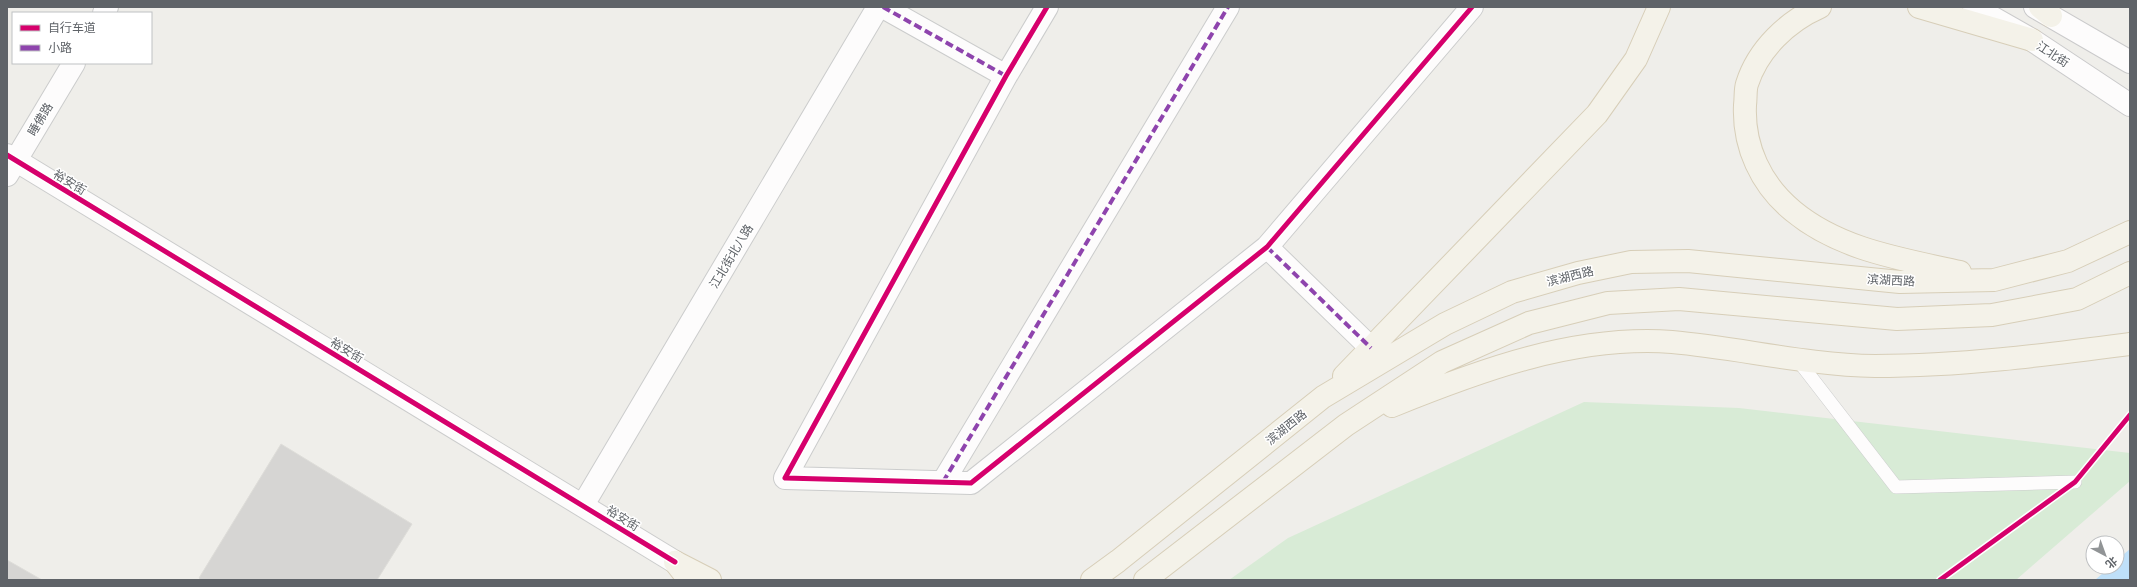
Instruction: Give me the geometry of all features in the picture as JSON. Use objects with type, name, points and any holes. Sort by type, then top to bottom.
[{"type":"main road","points":[[1324,397],[1597,114],[1636,59],[1659,7]]},
{"type":"main road","points":[[1820,7],[1786,27],[1761,54],[1747,85],[1744,120],[1752,154],[1768,186],[1794,212],[1836,238],[1880,254],[1994,280]]},
{"type":"main road","points":[[1919,7],[2032,40]]},
{"type":"main road","name":"滨湖西路","points":[[1092,580],[1118,562],[1324,397],[1445,324],[1512,292],[1578,273],[1631,262],[1688,261],[1900,282],[1994,280],[2068,261],[2130,232]]},
{"type":"main road","points":[[1145,580],[1346,425],[1442,362],[1529,323],[1608,303],[1680,298],[1897,319],[1992,315],[2077,299],[2130,273]]},
{"type":"main road","points":[[1346,425],[1449,383],[1528,357],[1604,343],[1672,342],[1797,359],[1873,366],[1978,363],[2130,344]]},
{"type":"main road","points":[[675,562],[689,580]]},
{"type":"main road","points":[[675,562],[710,580]]},
{"type":"street","name":"江北街北八路","points":[[583,505],[878,7]]},
{"type":"street","points":[[883,7],[1006,76]]},
{"type":"street","points":[[1047,7],[1006,76],[785,478],[972,483],[1267,247],[1472,7]]},
{"type":"street","points":[[943,482],[1228,7]]},
{"type":"street","name":"江北街","points":[[1974,7],[2032,40],[2130,104]]},
{"type":"street","points":[[2042,10],[2130,62]]},
{"type":"street","name":"睡佛路","points":[[10,164],[73,64]]},
{"type":"street","name":"裕安街","points":[[10,164],[583,505],[675,562]]},
{"type":"street","points":[[1267,247],[1371,348]]},
{"type":"lane","points":[[1797,359],[1896,486],[2075,482]]},
{"type":"green space","points":[[1584,402],[1739,408],[2130,453],[2130,481],[2016,580],[1229,580],[1288,538]]},
{"type":"water","points":[[2130,549],[2130,580],[2095,580],[2101,575],[2125,575],[2125,553]]},
{"type":"building","points":[[281,444],[412,524],[377,580],[201,580],[199,578]]},
{"type":"building","points":[[7,560],[42,580],[7,580]]},
{"type":"marked path","points":[[883,7],[1006,76]]},
{"type":"marked path","points":[[943,482],[1228,7]]},
{"type":"marked path","points":[[1267,247],[1371,348]]},
{"type":"cycle path","points":[[1047,7],[1006,76],[785,478],[971,483],[1267,247],[1472,7]]},
{"type":"cycle path","points":[[7,155],[675,562]]},
{"type":"cycle path","points":[[1940,580],[2075,482],[2130,415]]}]
